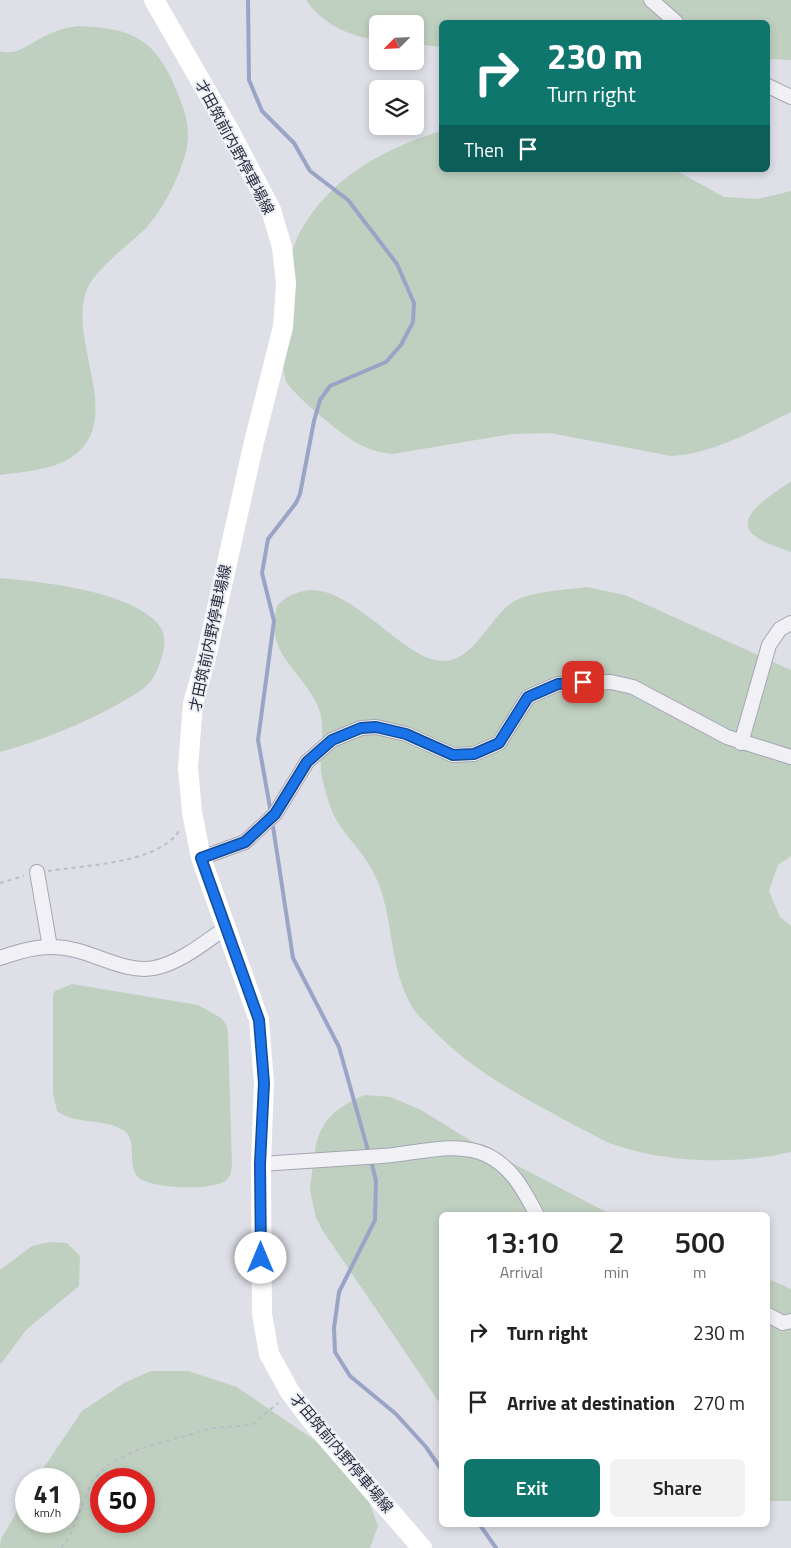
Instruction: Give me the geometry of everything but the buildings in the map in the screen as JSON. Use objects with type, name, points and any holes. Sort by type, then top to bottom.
[{"type":"main road","name":"才田筑前内野停車場線","points":[[154,0],[229,130],[271,210],[282,247],[286,283],[283,327],[254,442],[205,662],[193,703],[188,768],[192,812],[201,858],[228,927],[259,1020],[264,1083],[260,1164],[262,1314],[268,1354],[290,1392],[312,1421],[422,1548]]},
{"type":"street","points":[[650,0],[674,20]]},
{"type":"street","points":[[770,87],[791,97]]},
{"type":"street","points":[[741,743],[769,645],[780,629],[791,623]]},
{"type":"street","points":[[201,858],[245,842],[275,814],[307,762],[332,740],[361,728],[376,727],[406,734],[453,755],[474,754],[499,743],[528,697],[558,684],[611,682],[633,686],[727,737],[741,743],[791,757]]},
{"type":"street","points":[[37,872],[50,946]]},
{"type":"street","points":[[0,958],[26,949],[50,946],[74,950],[138,969],[153,968],[172,963],[228,927]]},
{"type":"street","points":[[260,1164],[385,1156],[449,1149],[471,1150],[487,1155],[507,1168],[519,1182],[535,1212]]},
{"type":"street","points":[[770,1316],[783,1323],[791,1321]]},
{"type":"path","points":[[0,882],[37,872],[122,860],[153,851],[172,842],[192,812]]},
{"type":"path","points":[[61,1548],[70,1536],[92,1481],[106,1466],[134,1451],[212,1428],[252,1425],[290,1392]]},
{"type":"green space","points":[[306,0],[791,0],[791,60],[770,59],[770,20],[439,20],[439,47],[424,45],[424,15],[369,15],[369,38],[337,28],[320,16]]},
{"type":"green space","points":[[78,26],[109,29],[134,36],[155,52],[172,80],[183,106],[188,127],[187,145],[180,171],[160,210],[145,229],[94,277],[85,295],[82,313],[95,393],[95,413],[92,430],[84,446],[76,454],[56,465],[0,475],[0,51],[13,52],[25,48],[55,32]]},
{"type":"green space","points":[[439,132],[439,172],[679,172],[724,197],[758,199],[791,191],[791,412],[718,446],[702,451],[671,456],[550,433],[512,434],[393,454],[374,450],[350,439],[308,405],[286,381],[283,336],[291,257],[302,228],[318,205],[332,190],[365,164],[422,137]]},
{"type":"green space","points":[[791,481],[791,552],[759,539],[749,529],[748,521],[758,506]]},
{"type":"green space","points":[[0,578],[80,589],[102,594],[139,609],[157,623],[164,639],[162,657],[151,681],[133,696],[86,720],[44,738],[0,752]]},
{"type":"green space","points":[[587,587],[625,595],[791,670],[791,856],[778,865],[769,891],[780,917],[791,926],[791,1152],[748,1159],[703,1160],[657,1156],[636,1151],[605,1141],[517,1094],[480,1070],[445,1042],[412,1006],[403,987],[398,970],[379,884],[366,860],[338,823],[330,806],[321,771],[322,724],[319,709],[306,686],[283,655],[275,632],[276,609],[283,600],[297,593],[314,590],[332,594],[368,616],[419,654],[435,660],[447,661],[458,657],[468,650],[502,611],[517,600],[536,594]]},
{"type":"green space","points":[[72,984],[198,1005],[221,1018],[227,1026],[228,1035],[232,1164],[230,1176],[225,1181],[207,1186],[180,1187],[153,1184],[143,1180],[134,1171],[130,1139],[123,1130],[107,1124],[72,1118],[57,1111],[53,1094],[53,995],[55,991]]},
{"type":"green space","points":[[365,1095],[391,1097],[421,1110],[476,1144],[606,1212],[439,1212],[439,1402],[316,1218],[310,1190],[314,1157],[320,1132],[335,1112]]},
{"type":"green space","points":[[50,1242],[67,1243],[80,1256],[79,1286],[26,1330],[0,1365],[0,1270],[32,1246]]},
{"type":"green space","points":[[770,1280],[791,1289],[791,1501],[770,1501]]},
{"type":"green space","points":[[151,1371],[188,1371],[237,1387],[332,1452],[367,1496],[378,1526],[370,1548],[0,1548],[1,1539],[15,1515],[15,1533],[80,1533],[80,1468],[43,1468],[82,1411],[124,1383]]},
{"type":"waterway","points":[[248,0],[249,80],[262,111],[294,143],[310,171],[348,200],[397,264],[414,303],[413,322],[401,345],[386,362],[330,386],[320,400],[300,494],[296,503],[268,539],[262,573],[274,621],[258,740],[271,813]]},
{"type":"waterway","points":[[272,820],[293,958],[339,1047],[369,1154]]},
{"type":"waterway","points":[[371,1160],[376,1181],[375,1220],[339,1292],[334,1328],[335,1352],[350,1376],[396,1414],[426,1447],[439,1466]]},
{"type":"waterway","points":[[481,1527],[496,1548]]},
{"type":"route","points":[[261,1258],[260,1164],[264,1083],[259,1020],[228,927],[201,858],[245,842],[275,814],[307,762],[332,740],[361,728],[376,727],[406,734],[453,755],[474,754],[499,743],[528,697],[558,684],[583,682]]}]
